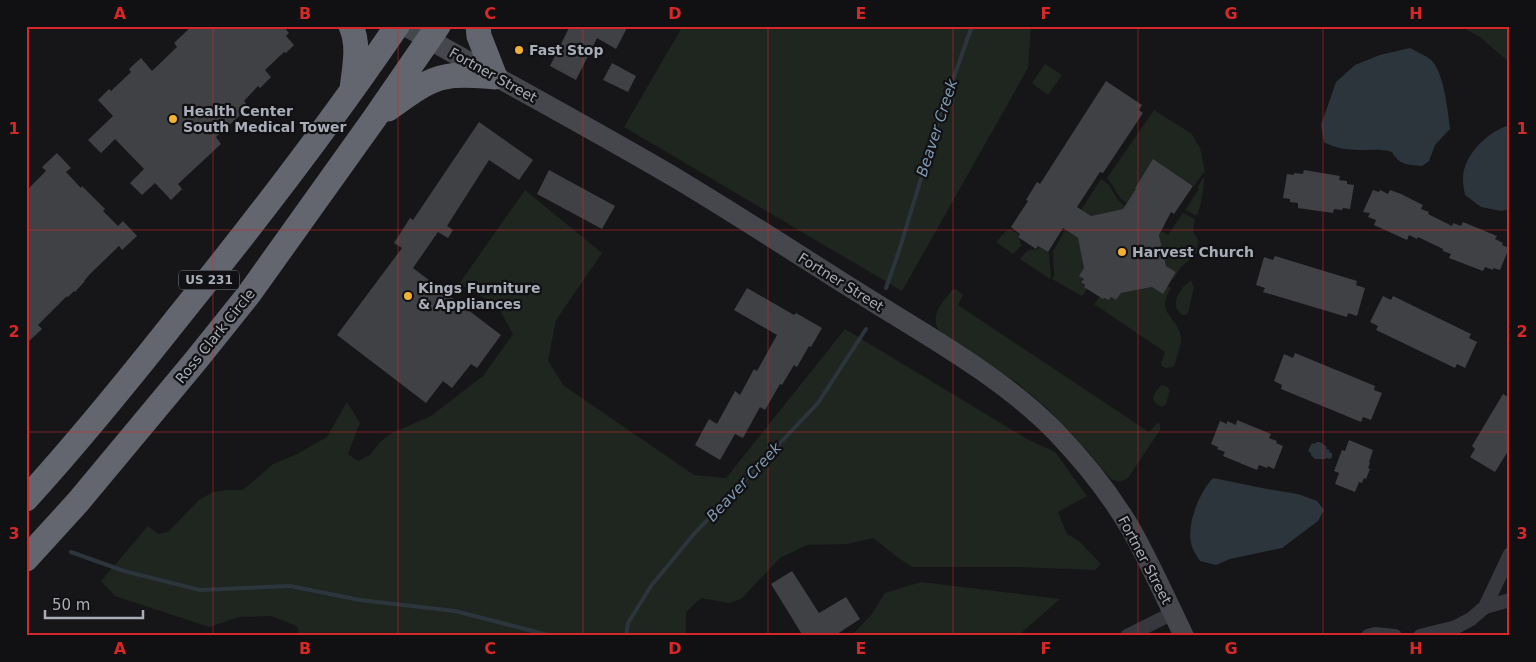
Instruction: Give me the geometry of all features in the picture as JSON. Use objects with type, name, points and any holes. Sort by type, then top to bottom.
[{"type":"highway","points":[[351,26],[355,40],[356,56],[352,93]]},
{"type":"highway","name":"US 231","points":[[26,499],[100,415],[196,296],[352,93],[397,26]]},
{"type":"highway","points":[[374,119],[416,90],[446,76],[496,76],[479,36],[478,26]]},
{"type":"highway","name":"Ross Clark Circle","points":[[26,559],[90,488],[249,294],[433,33]]},
{"type":"street","name":"Fortner Street","points":[[405,26],[433,33],[496,76],[681,182],[966,360],[1012,393],[1059,435],[1085,464],[1114,504],[1131,531],[1184,636]]},
{"type":"street","points":[[1420,636],[1456,627],[1471,619],[1484,607],[1510,554]]},
{"type":"street","points":[[1484,607],[1510,600]]},
{"type":"street","points":[[1127,636],[1173,613]]},
{"type":"street","points":[[1368,636],[1375,634],[1395,636]]},
{"type":"shaded area","points":[[677,26],[1031,26],[1028,68],[902,291],[624,127],[681,29]]},
{"type":"shaded area","points":[[1460,26],[1510,26],[1510,63],[1480,37]]},
{"type":"shaded area","points":[[1410,48],[1431,60],[1439,73],[1447,103],[1450,129],[1435,145],[1429,161],[1422,166],[1408,164],[1398,160],[1389,151],[1343,149],[1324,142],[1321,125],[1336,82],[1355,65],[1380,55]]},
{"type":"shaded area","points":[[1045,64],[1062,75],[1048,95],[1032,83]]},
{"type":"shaded area","points":[[1154,110],[1192,134],[1200,148],[1205,171],[1194,186],[1153,160],[1135,187],[1152,199],[1126,203],[1120,198],[1107,178]]},
{"type":"shaded area","points":[[1510,125],[1510,209],[1501,211],[1481,207],[1465,195],[1463,181],[1467,161],[1485,138]]},
{"type":"shaded area","points":[[1204,177],[1198,214],[1195,215],[1185,210],[1199,189],[1197,188]]},
{"type":"shaded area","points":[[1101,179],[1109,185],[1118,200],[1125,206],[1123,209],[1091,216],[1081,210]]},
{"type":"shaded area","points":[[525,190],[602,253],[556,320],[548,360],[563,385],[694,475],[726,478],[845,329],[1027,439],[1055,452],[1087,496],[1058,512],[1067,534],[1079,541],[1101,564],[1095,570],[1018,567],[912,567],[873,538],[847,544],[807,545],[780,558],[741,599],[729,603],[701,598],[686,612],[686,636],[299,636],[297,626],[271,616],[239,617],[209,627],[115,596],[101,581],[148,526],[158,534],[168,532],[199,500],[213,492],[243,490],[273,464],[295,455],[327,437],[347,402],[360,423],[348,454],[358,461],[370,455],[380,442],[392,433],[431,416],[483,376],[513,334],[497,305],[459,284]]},
{"type":"shaded area","points":[[1183,213],[1195,219],[1193,231],[1198,240],[1197,252],[1181,267],[1172,280],[1176,272],[1166,266],[1159,235],[1162,231],[1168,235]]},
{"type":"shaded area","points":[[1008,229],[1019,234],[1017,237],[1022,245],[1013,254],[996,242]]},
{"type":"shaded area","points":[[1065,230],[1078,238],[1084,266],[1081,282],[1087,289],[1082,296],[1052,279],[1054,276],[1053,251]]},
{"type":"shaded area","points":[[1039,247],[1049,253],[1050,279],[1020,259],[1028,250],[1037,250]]},
{"type":"shaded area","points":[[1191,281],[1194,287],[1188,313],[1182,315],[1177,308],[1178,294]]},
{"type":"shaded area","points":[[1168,286],[1171,288],[1165,304],[1166,309],[1178,329],[1181,339],[1175,364],[1173,367],[1166,368],[1161,363],[1165,352],[1094,304],[1099,297],[1109,300],[1111,297],[1116,300],[1121,293]]},
{"type":"shaded area","points":[[956,289],[963,295],[958,305],[1149,432],[1157,423],[1160,424],[1160,430],[1128,478],[1120,481],[1111,479],[1049,410],[1016,382],[939,331],[936,325],[938,309],[952,290]]},
{"type":"shaded area","points":[[1161,385],[1166,386],[1170,390],[1166,404],[1162,407],[1156,404],[1153,399],[1154,394]]},
{"type":"shaded area","points":[[1320,442],[1327,447],[1326,449],[1330,450],[1329,452],[1332,453],[1332,457],[1330,459],[1315,459],[1311,455],[1308,451],[1312,443],[1315,444]]},
{"type":"shaded area","points":[[1213,478],[1298,494],[1317,501],[1324,510],[1318,521],[1282,548],[1230,559],[1216,565],[1200,561],[1192,545],[1191,527],[1199,500]]},
{"type":"shaded area","points":[[921,582],[1060,599],[1016,636],[851,636],[872,614],[885,593]]},
{"type":"building","name":"Health Center South Medical Tower","points":[[192,26],[283,26],[289,33],[286,36],[294,45],[265,70],[271,77],[260,88],[258,86],[244,101],[249,107],[216,137],[221,144],[178,184],[182,189],[171,200],[155,183],[142,195],[130,183],[144,169],[115,139],[101,153],[88,140],[113,116],[98,100],[109,89],[111,91],[131,72],[129,69],[141,58],[152,71],[177,47],[174,43]]},
{"type":"building","points":[[570,26],[628,26],[616,49],[597,38],[576,80],[550,66]]},
{"type":"building","points":[[612,63],[636,76],[628,92],[603,80]]},
{"type":"building","points":[[1106,81],[1142,105],[1139,110],[1143,113],[1103,173],[1100,172],[1077,207],[1091,216],[1123,209],[1153,159],[1193,186],[1174,214],[1171,212],[1159,235],[1166,266],[1176,272],[1163,294],[1152,287],[1121,293],[1116,300],[1111,297],[1109,300],[1103,299],[1084,287],[1085,285],[1081,282],[1084,279],[1079,276],[1084,268],[1078,238],[1063,228],[1048,252],[1038,246],[1036,249],[1018,237],[1020,234],[1011,227],[1028,201],[1026,200],[1037,182],[1040,184]]},
{"type":"building","name":"Kings Furniture & Appliances","points":[[479,122],[533,160],[519,180],[489,160],[447,226],[453,230],[448,238],[438,232],[413,268],[501,335],[477,368],[471,364],[452,388],[443,381],[426,403],[337,335],[402,248],[394,243],[410,218],[413,220]]},
{"type":"building","points":[[57,153],[71,168],[66,172],[105,209],[103,211],[118,226],[123,221],[137,236],[122,250],[119,246],[90,274],[75,292],[67,296],[38,325],[42,329],[26,344],[26,191],[46,171],[42,167]]},
{"type":"building","points":[[549,170],[615,206],[602,229],[537,194]]},
{"type":"building","points":[[1304,170],[1340,176],[1339,180],[1347,181],[1347,184],[1354,185],[1350,209],[1334,209],[1333,213],[1298,208],[1298,203],[1290,202],[1290,199],[1283,198],[1287,174],[1303,174]]},
{"type":"building","points":[[1373,190],[1379,192],[1380,190],[1388,194],[1390,190],[1401,194],[1423,205],[1421,209],[1429,212],[1428,214],[1452,226],[1453,223],[1461,226],[1463,222],[1497,236],[1495,239],[1509,248],[1500,270],[1485,267],[1483,271],[1449,258],[1451,254],[1418,237],[1417,239],[1409,235],[1407,240],[1374,225],[1376,220],[1368,217],[1370,213],[1363,212]]},
{"type":"building","points":[[1275,256],[1357,281],[1356,285],[1365,288],[1357,316],[1348,313],[1347,317],[1263,292],[1265,288],[1256,285],[1264,257],[1273,260]]},
{"type":"building","points":[[747,288],[794,315],[796,313],[822,328],[797,367],[794,365],[782,385],[780,384],[765,410],[760,407],[743,438],[735,434],[720,460],[695,445],[709,419],[717,424],[735,391],[740,395],[754,369],[757,371],[777,335],[734,310]]},
{"type":"building","points":[[1383,296],[1391,300],[1393,296],[1471,334],[1469,338],[1477,342],[1465,368],[1457,364],[1455,368],[1376,330],[1378,326],[1370,322]]},
{"type":"building","points":[[1295,353],[1375,386],[1374,390],[1382,393],[1371,420],[1363,417],[1361,422],[1281,389],[1282,385],[1274,381],[1284,354],[1293,358]]},
{"type":"building","points":[[1503,394],[1510,398],[1510,448],[1495,472],[1470,457],[1475,449],[1472,446]]},
{"type":"building","points":[[1237,420],[1271,434],[1269,438],[1283,446],[1274,469],[1259,465],[1257,470],[1223,456],[1225,452],[1211,444],[1220,421],[1227,424],[1227,421],[1236,425]]},
{"type":"building","points":[[1349,440],[1373,450],[1368,468],[1370,469],[1366,479],[1364,478],[1362,483],[1359,482],[1355,492],[1335,484],[1339,473],[1334,471],[1342,450],[1345,451]]},
{"type":"building","points":[[792,571],[819,613],[846,597],[860,619],[834,636],[803,636],[771,584]]},
{"type":"waterway","name":"Beaver Creek","points":[[886,288],[939,119],[972,26]]},
{"type":"waterway","name":"Beaver Creek","points":[[626,636],[628,623],[651,586],[694,534],[818,403],[866,329]]},
{"type":"waterway","points":[[71,552],[124,571],[200,590],[290,586],[360,600],[455,611],[552,636]]},
{"type":"place","name":"Fast Stop","points":[[519,50]]},
{"type":"place","name":"Health Center South Medical Tower","points":[[173,119]]},
{"type":"place","name":"Harvest Church","points":[[1122,252]]},
{"type":"place","name":"Kings Furniture & Appliances","points":[[408,296]]}]
